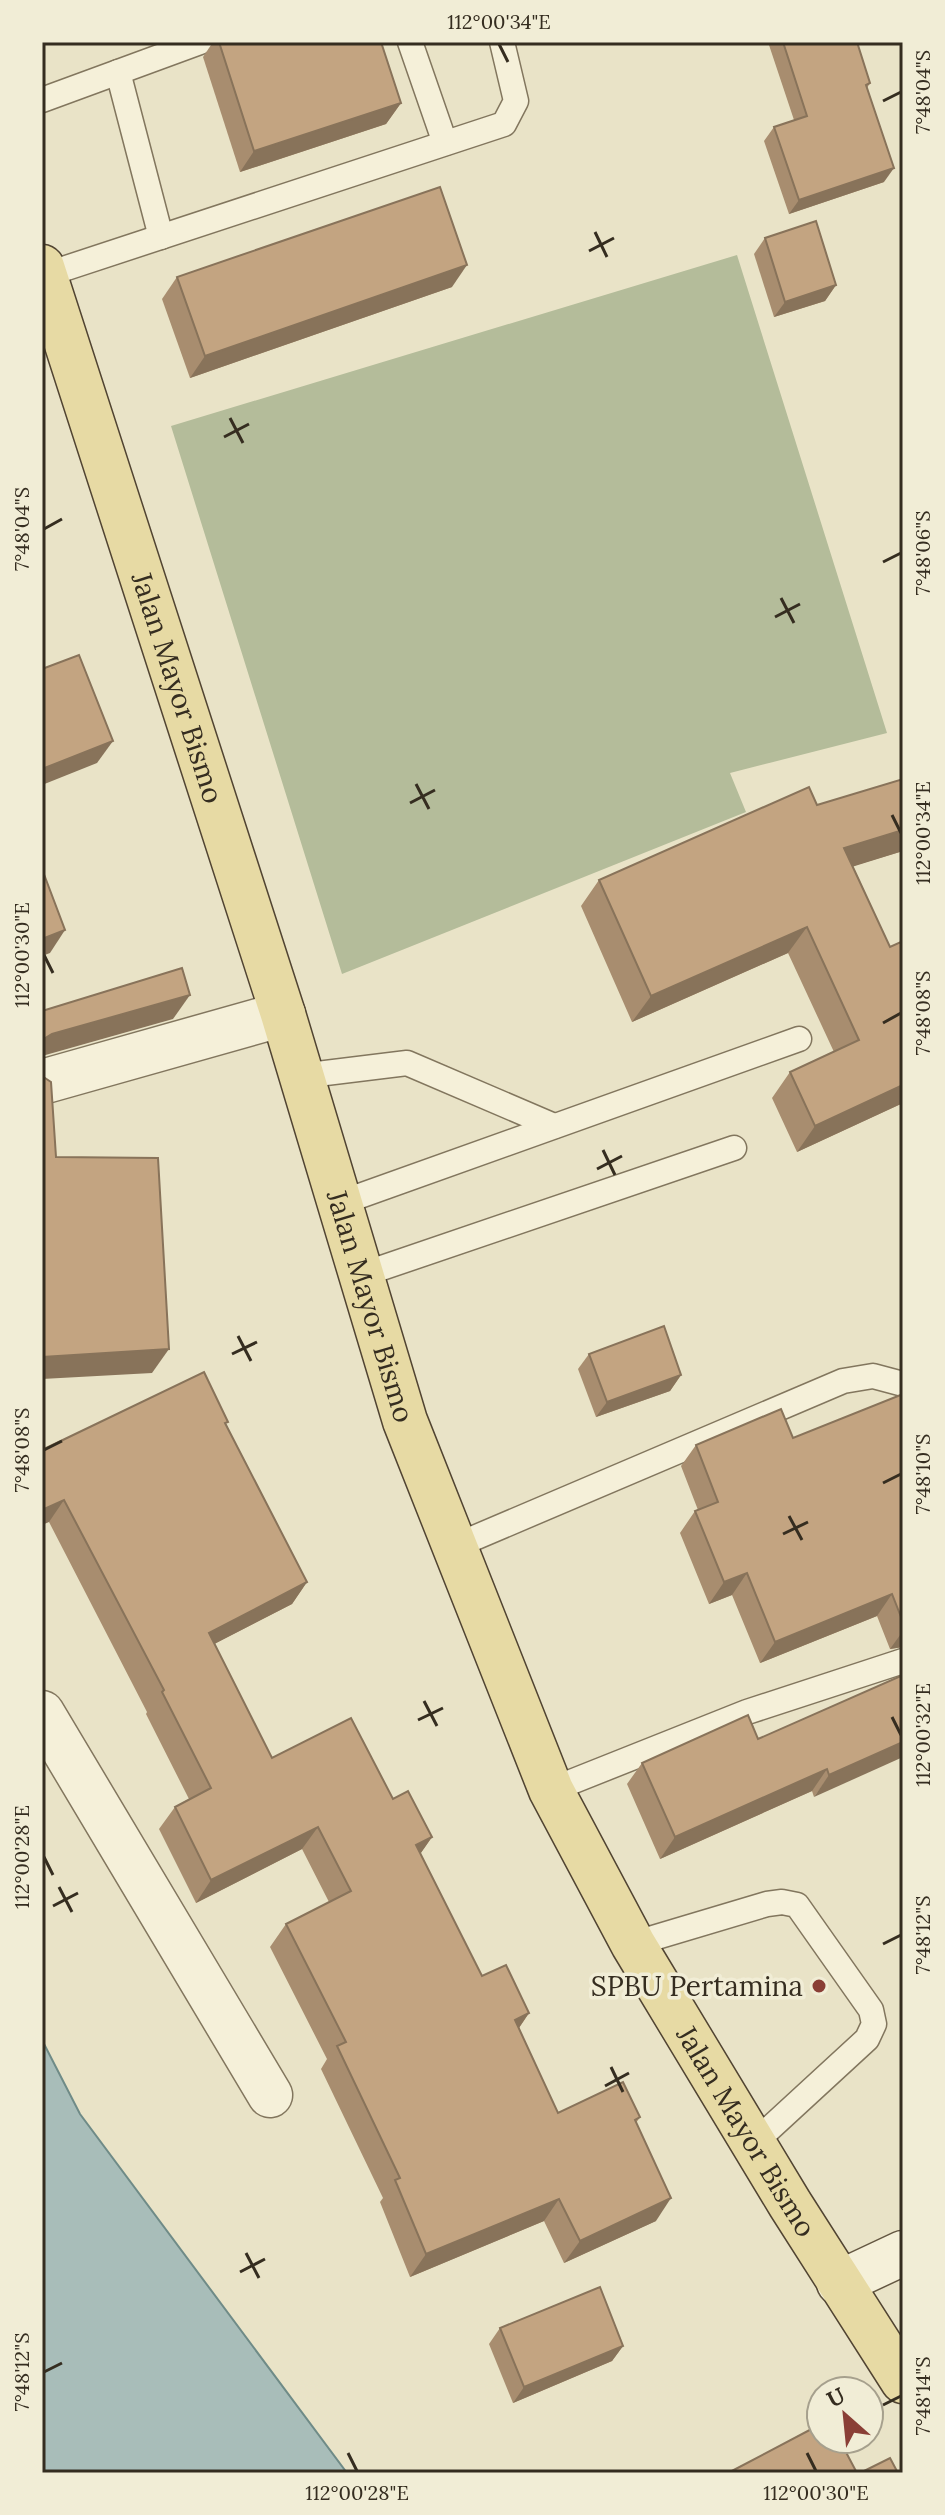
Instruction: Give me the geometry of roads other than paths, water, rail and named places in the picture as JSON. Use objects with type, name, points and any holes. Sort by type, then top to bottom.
[{"type":"main road","name":"Jalan Mayor Bismo","points":[[43,271],[53,339],[283,1014],[405,1421],[551,1790],[633,1944],[839,2283],[903,2381]]},
{"type":"street","points":[[42,1082],[283,1014]]},
{"type":"street","points":[[42,1713],[270,2095]]},
{"type":"street","points":[[839,2283],[903,2253]]},
{"type":"lane","points":[[42,100],[200,42]]},
{"type":"lane","points":[[410,42],[445,143]]},
{"type":"lane","points":[[43,271],[161,237],[504,124],[516,101],[502,42]]},
{"type":"lane","points":[[118,72],[161,237]]},
{"type":"lane","points":[[340,1203],[799,1039]]},
{"type":"lane","points":[[301,1076],[407,1063],[554,1126]]},
{"type":"lane","points":[[361,1275],[734,1148]]},
{"type":"lane","points":[[453,1547],[843,1381],[873,1376],[903,1384]]},
{"type":"lane","points":[[551,1790],[747,1712],[903,1661]]},
{"type":"lane","points":[[633,1944],[767,1904],[782,1902],[797,1905],[871,2010],[874,2024],[867,2039],[754,2143]]},
{"type":"place","name":"SPBU Pertamina","points":[[819,1986]]}]
